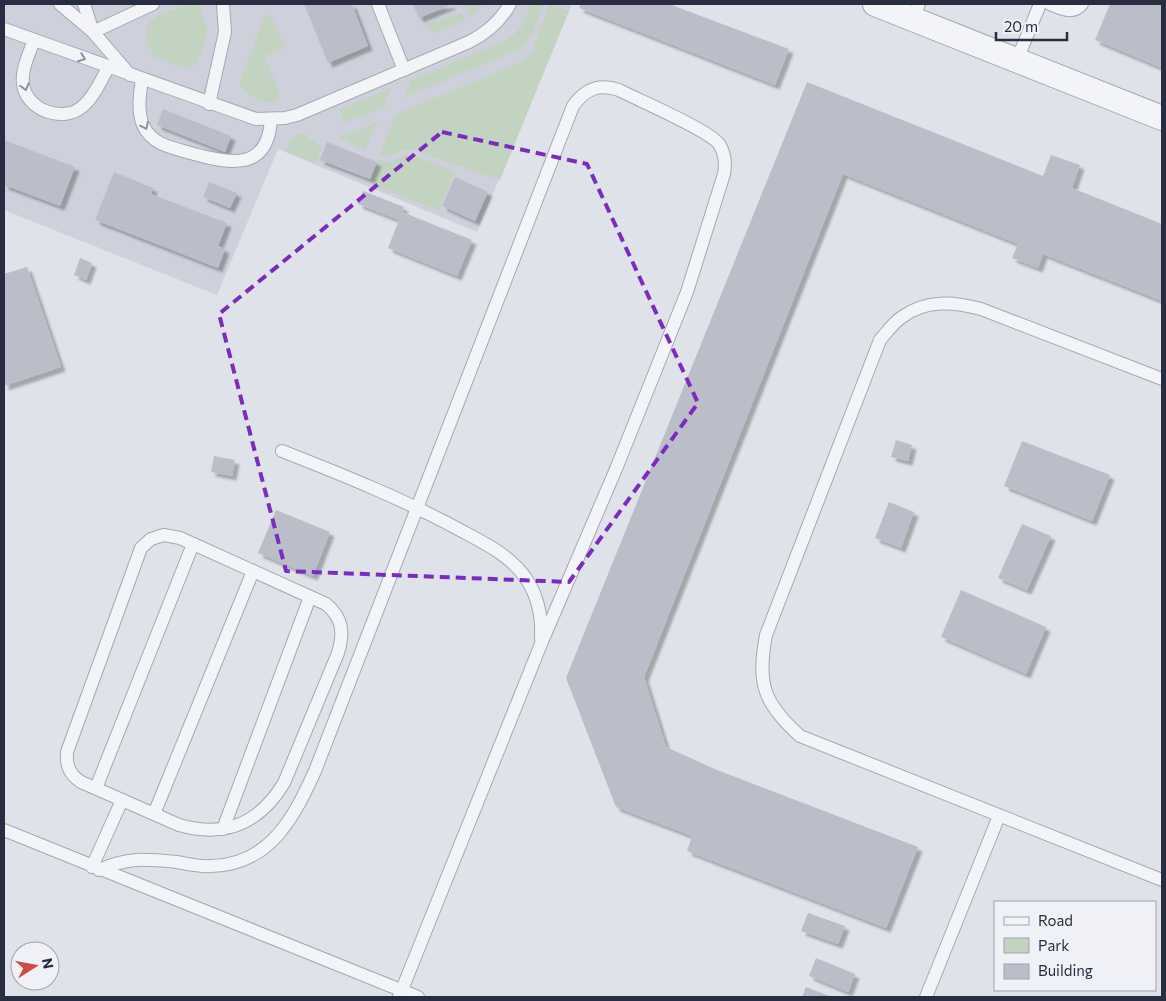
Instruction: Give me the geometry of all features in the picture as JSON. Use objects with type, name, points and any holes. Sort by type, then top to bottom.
[{"type":"street","points":[[875,4],[913,10],[1017,60],[1162,118]]},
{"type":"lane","points":[[60,4],[93,32],[136,77],[143,125],[149,135],[165,146],[225,162],[245,160],[254,156],[267,140],[271,119]]},
{"type":"lane","points":[[84,4],[93,32]]},
{"type":"lane","points":[[93,32],[153,4]]},
{"type":"lane","points":[[209,104],[226,32],[224,4]]},
{"type":"lane","points":[[378,4],[404,70]]},
{"type":"lane","points":[[4,29],[209,104],[256,118],[271,119],[297,115],[481,36],[496,23],[510,4]]},
{"type":"lane","points":[[1017,60],[1040,4]]},
{"type":"lane","points":[[1050,4],[1070,11],[1076,10],[1082,4]]},
{"type":"lane","points":[[34,40],[24,71],[24,91],[33,102],[45,111],[65,114],[79,110],[89,100],[108,68]]},
{"type":"lane","points":[[95,868],[130,859],[210,866],[231,864],[256,852],[277,836],[298,807],[314,771],[573,106],[579,97],[588,90],[609,87],[710,135],[723,152],[726,162],[724,174],[686,292],[616,469],[541,644],[401,994]]},
{"type":"lane","points":[[1162,379],[982,309],[953,302],[927,305],[902,317],[880,340],[766,634],[761,662],[765,691],[778,716],[800,736],[1162,880]]},
{"type":"lane","points":[[282,451],[417,507],[492,548],[514,565],[527,579],[535,596],[541,630],[541,644]]},
{"type":"lane","points":[[164,534],[192,544],[253,571],[326,604],[338,616],[342,634],[338,653],[292,766],[274,799],[246,822],[223,830],[193,829],[81,782],[71,773],[67,766],[67,752],[141,548],[151,539],[164,534]]},
{"type":"lane","points":[[96,788],[192,544]]},
{"type":"lane","points":[[154,814],[253,571]]},
{"type":"lane","points":[[223,830],[310,597]]},
{"type":"lane","points":[[95,868],[122,800]]},
{"type":"lane","points":[[926,997],[999,816]]},
{"type":"lane","points":[[4,830],[401,994],[418,997]]},
{"type":"highlighted area","points":[[442,132],[587,164],[698,403],[569,582],[286,571],[219,314]]},
{"type":"shaded area","points":[[4,4],[572,4],[477,232],[278,149],[217,295],[4,210]]},
{"type":"green space","points":[[190,4],[199,4],[208,31],[197,64],[187,69],[156,57],[148,43],[146,34],[147,27],[151,21],[158,16]]},
{"type":"green space","points":[[464,4],[483,4],[470,18]]},
{"type":"green space","points":[[531,4],[544,4],[532,35],[523,48],[403,98],[411,80],[509,39],[522,26]]},
{"type":"green space","points":[[550,4],[569,11],[500,180],[413,150],[403,150],[391,157],[380,154],[396,114],[519,63],[531,53]]},
{"type":"green space","points":[[462,13],[466,20],[434,34],[423,24]]},
{"type":"green space","points":[[265,15],[271,16],[285,47],[265,56],[280,94],[276,101],[269,103],[255,98],[243,90],[240,81]]},
{"type":"green space","points":[[391,88],[383,108],[344,123],[339,110]]},
{"type":"green space","points":[[377,122],[365,151],[339,137]]},
{"type":"green space","points":[[301,133],[322,147],[316,164],[285,151],[290,139]]},
{"type":"green space","points":[[406,155],[414,156],[455,172],[439,211],[369,183],[378,160],[389,162]]},
{"type":"building","points":[[304,4],[352,4],[368,46],[328,63]]},
{"type":"building","points":[[413,4],[453,4],[419,18]]},
{"type":"building","points":[[581,4],[669,4],[789,49],[775,85],[579,8]]},
{"type":"building","points":[[1110,4],[1162,4],[1162,68],[1095,40]]},
{"type":"building","points":[[807,82],[1043,176],[1051,155],[1080,165],[1072,188],[1162,224],[1162,301],[1043,254],[1038,268],[1012,258],[1018,244],[843,174],[644,677],[666,747],[717,770],[918,847],[886,928],[687,851],[692,836],[616,807],[566,678]]},
{"type":"building","points":[[163,109],[231,136],[225,152],[157,125]]},
{"type":"building","points":[[4,140],[75,167],[60,206],[4,185]]},
{"type":"building","points":[[327,142],[377,162],[370,179],[320,160]]},
{"type":"building","points":[[114,172],[153,188],[151,194],[227,223],[218,246],[225,249],[218,268],[95,220]]},
{"type":"building","points":[[455,177],[488,192],[475,221],[442,206]]},
{"type":"building","points":[[209,182],[237,193],[230,208],[203,197]]},
{"type":"building","points":[[363,191],[404,207],[402,212],[472,240],[457,276],[388,248],[399,220],[358,204]]},
{"type":"building","points":[[80,258],[92,263],[86,280],[74,275]]},
{"type":"building","points":[[27,267],[61,367],[4,386],[4,274]]},
{"type":"building","points":[[896,440],[912,445],[908,461],[891,457]]},
{"type":"building","points":[[1022,441],[1110,475],[1092,521],[1004,486]]},
{"type":"building","points":[[214,456],[235,460],[232,476],[211,472]]},
{"type":"building","points":[[889,502],[914,512],[901,548],[875,538]]},
{"type":"building","points":[[276,510],[330,532],[313,576],[258,553]]},
{"type":"building","points":[[1022,524],[1051,536],[1027,590],[998,578]]},
{"type":"building","points":[[961,590],[1046,627],[1026,674],[941,637]]},
{"type":"building","points":[[808,913],[845,926],[838,944],[801,931]]},
{"type":"building","points":[[816,958],[855,974],[848,992],[809,976]]},
{"type":"building","points":[[806,987],[832,997],[802,997]]}]
